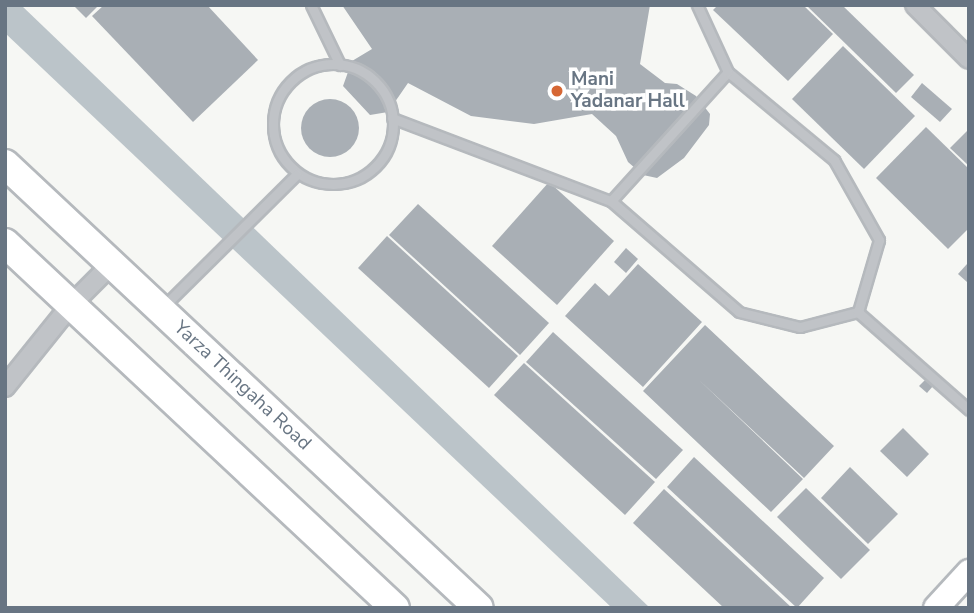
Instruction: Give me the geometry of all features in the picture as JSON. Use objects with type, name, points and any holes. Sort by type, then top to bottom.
[{"type":"main road","name":"Yarza Thingaha Road","points":[[5,164],[479,608]]},
{"type":"main road","points":[[5,243],[395,608]]},
{"type":"street","points":[[915,5],[968,57]]},
{"type":"street","points":[[5,387],[71,305],[112,264]]},
{"type":"street","points":[[936,608],[969,572]]},
{"type":"lane","points":[[311,5],[340,65]]},
{"type":"lane","points":[[697,5],[728,72],[834,160],[879,240],[858,312]]},
{"type":"lane","points":[[340,65],[376,82],[392,118],[389,144],[364,175],[338,184],[297,174],[276,143],[276,104],[302,73],[340,65]]},
{"type":"lane","points":[[611,201],[728,72]]},
{"type":"lane","points":[[392,118],[611,201],[738,312],[800,327],[858,312]]},
{"type":"lane","points":[[160,309],[297,174]]},
{"type":"lane","points":[[858,312],[969,410]]},
{"type":"shaded area","points":[[5,5],[21,5],[650,608],[612,608],[5,33]]},
{"type":"building","points":[[73,5],[99,5],[86,18]]},
{"type":"building","points":[[104,5],[207,5],[258,60],[193,122],[92,16]]},
{"type":"building","name":"Mani Yadanar Hall","points":[[342,5],[650,5],[640,64],[665,83],[677,84],[696,96],[710,114],[709,125],[684,158],[657,178],[643,175],[628,162],[616,136],[592,114],[534,124],[471,116],[408,83],[388,112],[370,115],[343,86],[352,61],[372,49]]},
{"type":"building","points":[[718,5],[803,5],[833,34],[788,81],[713,10]]},
{"type":"building","points":[[806,5],[842,5],[914,75],[896,93]]},
{"type":"building","points":[[843,46],[915,116],[864,169],[792,99]]},
{"type":"building","points":[[922,83],[952,109],[940,122],[911,97]]},
{"type":"building","points":[[324,99],[336,99],[351,107],[359,122],[359,134],[351,149],[336,157],[324,157],[309,149],[301,134],[301,122],[309,107]]},
{"type":"building","points":[[926,127],[969,169],[969,228],[948,249],[876,178]]},
{"type":"building","points":[[969,129],[969,166],[950,148]]},
{"type":"building","points":[[549,182],[614,241],[557,305],[492,246]]},
{"type":"building","points":[[418,204],[549,323],[520,355],[389,235]]},
{"type":"building","points":[[387,236],[518,356],[489,388],[358,268]]},
{"type":"building","points":[[626,248],[638,259],[626,273],[614,262]]},
{"type":"building","points":[[638,264],[702,322],[643,387],[565,316],[595,283],[609,296]]},
{"type":"building","points":[[967,264],[969,266],[967,282],[958,274]]},
{"type":"building","points":[[705,325],[834,446],[804,478],[698,379],[803,479],[771,512],[643,391]]},
{"type":"building","points":[[553,332],[683,450],[656,479],[526,362]]},
{"type":"building","points":[[524,363],[655,482],[625,515],[494,395]]},
{"type":"building","points":[[926,379],[933,386],[927,393],[919,386]]},
{"type":"building","points":[[903,428],[929,454],[907,477],[880,451]]},
{"type":"building","points":[[694,457],[824,578],[797,608],[667,487]]},
{"type":"building","points":[[850,467],[898,514],[868,544],[821,498]]},
{"type":"building","points":[[806,488],[870,550],[841,579],[777,517]]},
{"type":"building","points":[[664,489],[792,608],[724,608],[633,523]]},
{"type":"place","name":"Mani Yadanar Hall","points":[[557,91]]}]
